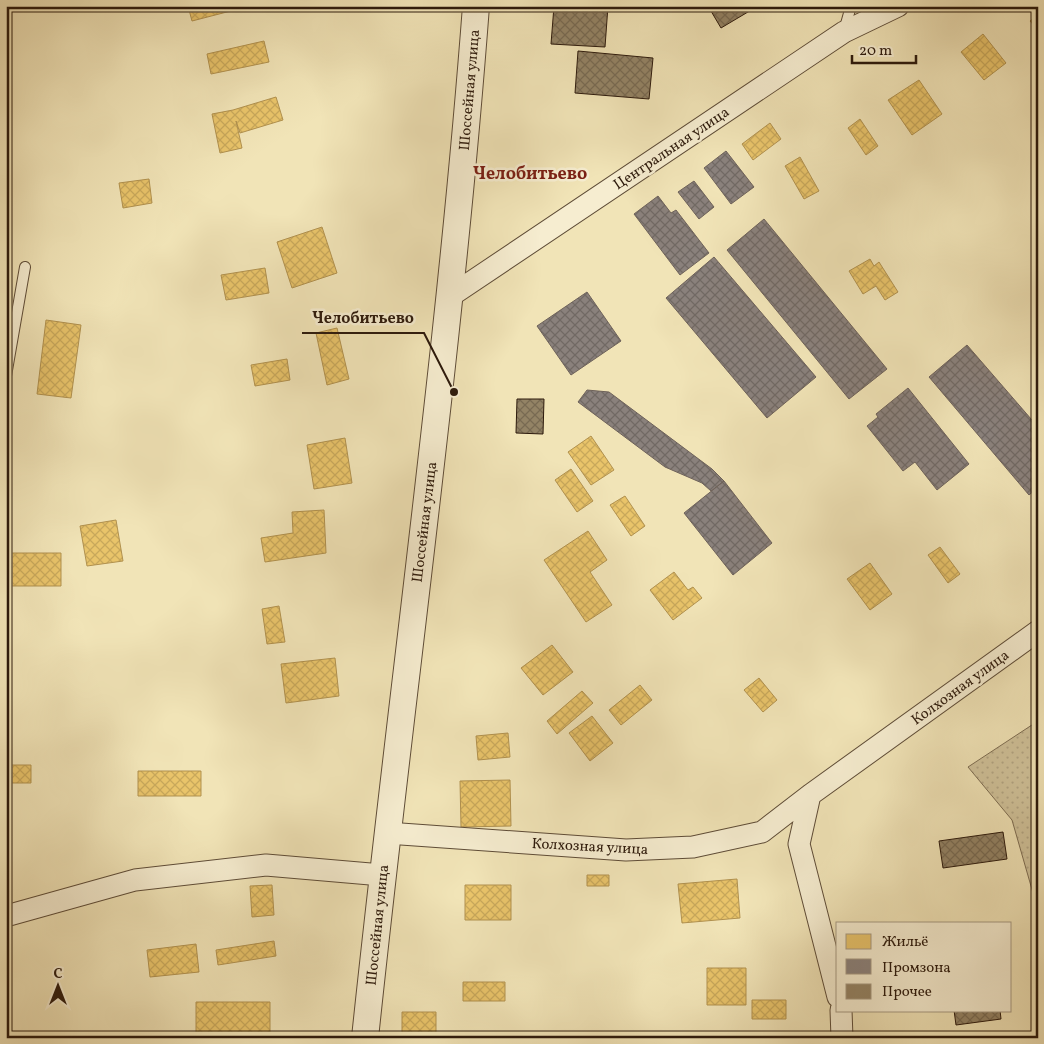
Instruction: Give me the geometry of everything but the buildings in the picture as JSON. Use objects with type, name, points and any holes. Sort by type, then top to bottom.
[{"type":"street","name":"Шоссейная улица","points":[[365,1038],[386,833],[449,297],[476,6]]},
{"type":"street","name":"Центральная улица","points":[[449,297],[844,32],[898,6]]},
{"type":"street","name":"Колхозная улица","points":[[386,833],[626,850],[693,847],[762,832],[810,795],[1038,631]]},
{"type":"street","points":[[810,795],[799,844],[836,989]]},
{"type":"street","points":[[762,832],[799,844]]},
{"type":"street","points":[[6,916],[134,880],[266,865],[382,874]]},
{"type":"street","points":[[841,1012],[842,1038]]},
{"type":"lane","points":[[844,32],[851,6]]},
{"type":"lane","points":[[6,376],[25,268]]},
{"type":"shaded area","points":[[1038,721],[1038,935],[1033,893],[1012,820],[968,767]]},
{"type":"place","name":"Челобитьево","points":[[454,392]]},
{"type":"district","name":"Челобитьево","points":[[530,173]]}]
